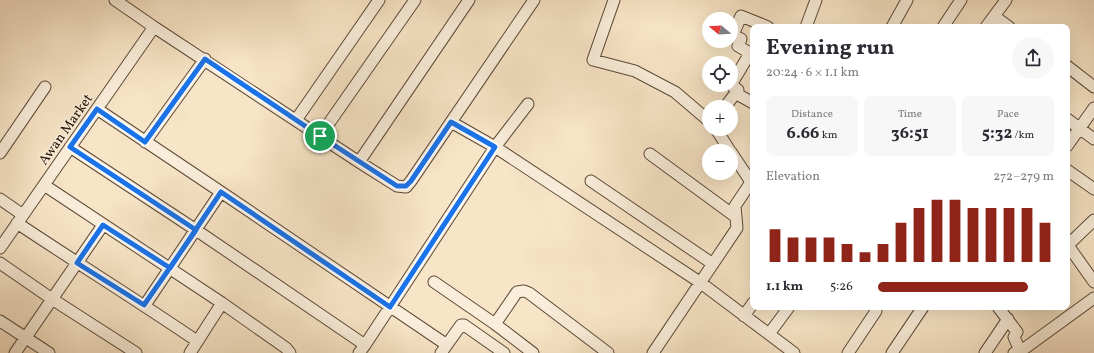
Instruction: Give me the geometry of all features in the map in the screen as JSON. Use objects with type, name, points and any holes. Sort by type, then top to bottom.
[{"type":"street","points":[[115,0],[397,186],[406,186],[411,181],[534,0]]},
{"type":"street","points":[[296,120],[379,0]]},
{"type":"street","points":[[320,136],[416,0]]},
{"type":"street","points":[[359,162],[469,0]]},
{"type":"street","points":[[614,0],[593,60],[635,71],[674,92],[702,115]]},
{"type":"street","points":[[807,24],[816,0]]},
{"type":"street","points":[[894,24],[907,0]]},
{"type":"street","points":[[945,24],[961,0]]},
{"type":"street","points":[[988,24],[1006,0]]},
{"type":"street","points":[[730,100],[738,90],[732,85],[750,53],[738,46],[741,39],[733,35],[741,16],[761,24]]},
{"type":"street","points":[[994,16],[1005,24]]},
{"type":"street","name":"Awan Market","points":[[1,245],[154,27]]},
{"type":"street","points":[[145,142],[205,59]]},
{"type":"street","points":[[1070,68],[1094,87]]},
{"type":"street","points":[[0,153],[45,87]]},
{"type":"street","points":[[735,93],[750,101]]},
{"type":"street","points":[[70,147],[196,230],[362,349],[495,147],[528,104]]},
{"type":"street","points":[[1070,142],[1094,108]]},
{"type":"street","points":[[97,109],[390,307],[444,349],[461,326],[464,325],[504,353]]},
{"type":"street","points":[[1070,121],[1094,139]]},
{"type":"street","points":[[451,122],[495,147],[701,282],[794,353]]},
{"type":"street","points":[[650,154],[736,217]]},
{"type":"street","points":[[738,162],[750,180]]},
{"type":"street","points":[[1070,172],[1094,189]]},
{"type":"street","points":[[591,180],[713,264]]},
{"type":"street","points":[[653,353],[738,228],[735,206],[750,184]]},
{"type":"street","points":[[44,185],[222,303],[286,348],[290,353]]},
{"type":"street","points":[[144,305],[221,192]]},
{"type":"street","points":[[0,200],[20,219],[77,263],[144,305],[197,341]]},
{"type":"street","points":[[1070,242],[1094,220]]},
{"type":"street","points":[[15,353],[103,225]]},
{"type":"street","points":[[1070,249],[1094,282]]},
{"type":"street","points":[[0,263],[52,299],[136,353]]},
{"type":"street","points":[[434,282],[495,324],[533,353]]},
{"type":"street","points":[[495,324],[517,292],[524,291],[529,293],[601,351]]},
{"type":"street","points":[[1000,310],[1017,332],[1014,337],[1019,352],[1094,298]]},
{"type":"street","points":[[190,353],[222,303]]},
{"type":"street","points":[[744,316],[750,307]]},
{"type":"street","points":[[769,334],[787,310]]},
{"type":"street","points":[[892,353],[921,310]]},
{"type":"street","points":[[848,353],[876,311]]},
{"type":"street","points":[[985,353],[1008,319]]},
{"type":"street","points":[[0,321],[49,353]]},
{"type":"route","points":[[320,136],[205,59],[145,142],[97,109],[70,147],[196,230],[144,305],[77,263],[103,225],[170,268],[196,230],[221,192],[390,307],[495,147],[451,122],[411,181],[406,186],[397,186],[320,136]]}]
